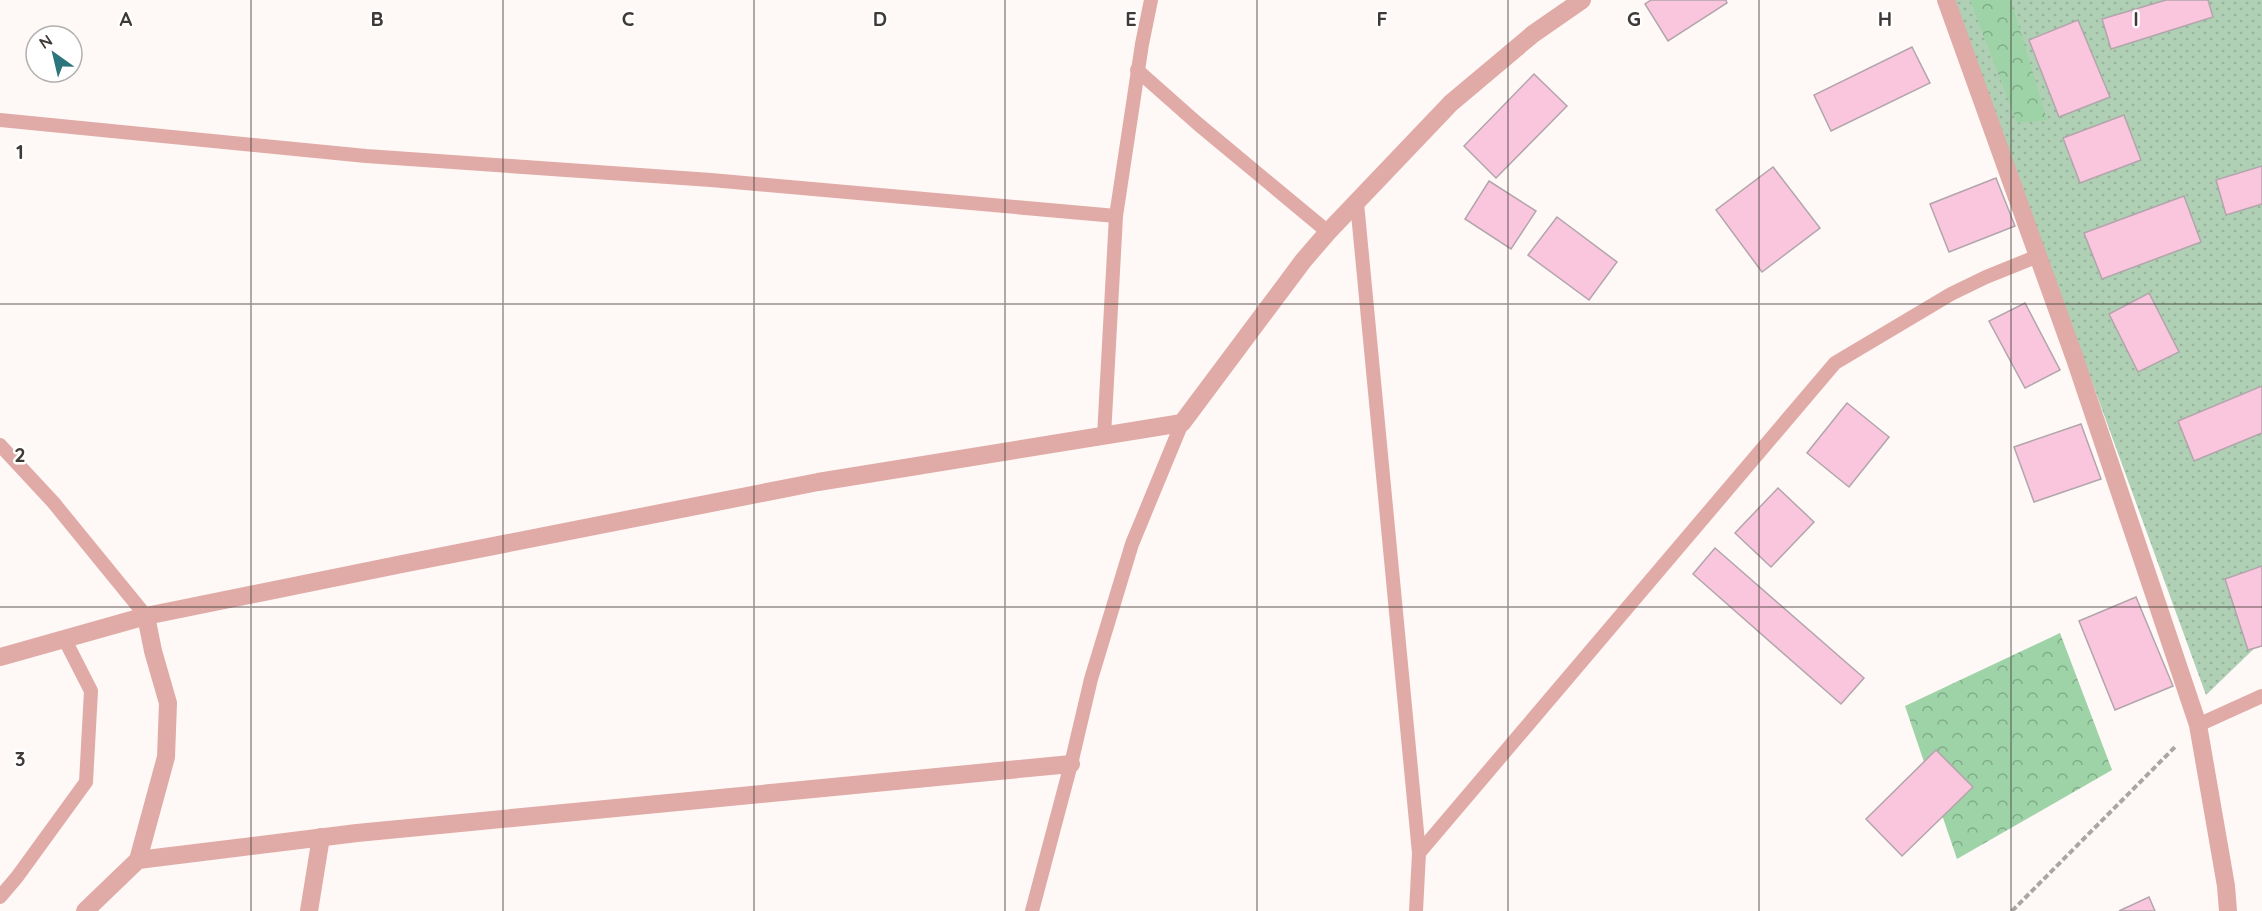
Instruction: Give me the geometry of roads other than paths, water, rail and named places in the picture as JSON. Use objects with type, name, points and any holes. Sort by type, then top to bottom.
[{"type":"street","points":[[0,657],[146,616],[818,482],[1182,423],[1303,261],[1328,232],[1451,104],[1533,34],[1582,0]]},
{"type":"street","points":[[1946,0],[2038,256],[2198,725],[2226,886],[2228,911]]},
{"type":"street","points":[[85,911],[138,860],[166,757],[168,704],[146,616]]},
{"type":"street","points":[[138,860],[321,837],[1071,764]]},
{"type":"street","points":[[309,911],[321,837]]},
{"type":"lane","points":[[1104,436],[1116,216],[1137,70],[1151,0]]},
{"type":"lane","points":[[1137,70],[1328,232]]},
{"type":"lane","points":[[0,120],[366,156],[711,180],[1116,216]]},
{"type":"lane","points":[[1357,203],[1419,853],[1416,911]]},
{"type":"lane","points":[[1419,853],[1834,363],[1951,294],[2038,256]]},
{"type":"lane","points":[[1032,911],[1091,679],[1132,544],[1182,423]]},
{"type":"lane","points":[[0,446],[52,502],[146,616]]},
{"type":"lane","points":[[0,897],[86,782],[91,691],[64,638]]},
{"type":"lane","points":[[2198,725],[2262,696]]}]
